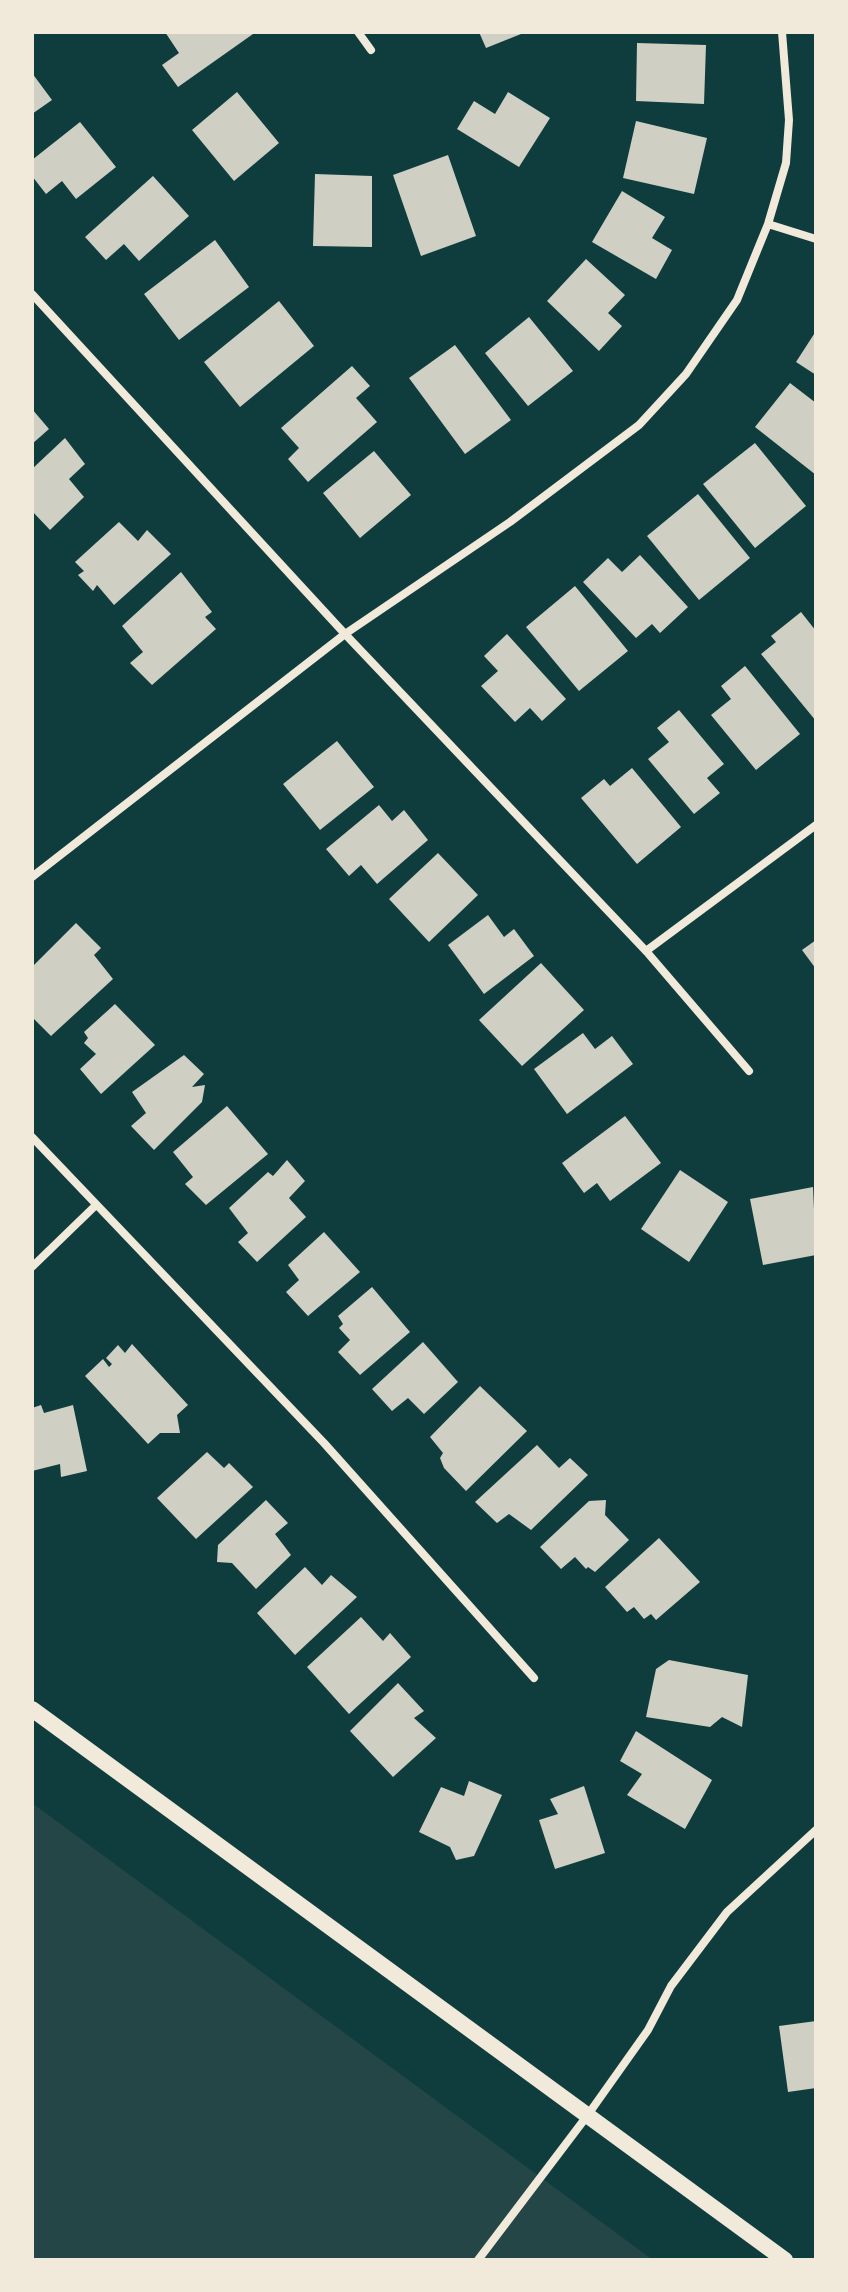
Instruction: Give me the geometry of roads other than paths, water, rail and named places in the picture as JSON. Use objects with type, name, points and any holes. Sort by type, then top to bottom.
[{"type":"main road","points":[[32,1709],[785,2260]]},
{"type":"street","points":[[358,32],[371,50]]},
{"type":"street","points":[[32,877],[345,634],[510,522],[639,425],[686,374],[737,300],[768,224],[787,149],[789,120],[782,32]]},
{"type":"street","points":[[768,224],[816,239]]},
{"type":"street","points":[[32,294],[345,634],[646,951],[749,1071]]},
{"type":"street","points":[[646,951],[816,825]]},
{"type":"street","points":[[32,1137],[324,1443],[534,1678]]},
{"type":"street","points":[[32,1267],[95,1206]]},
{"type":"street","points":[[478,2260],[587,2116],[648,2030],[671,1986],[727,1912],[816,1830]]}]
